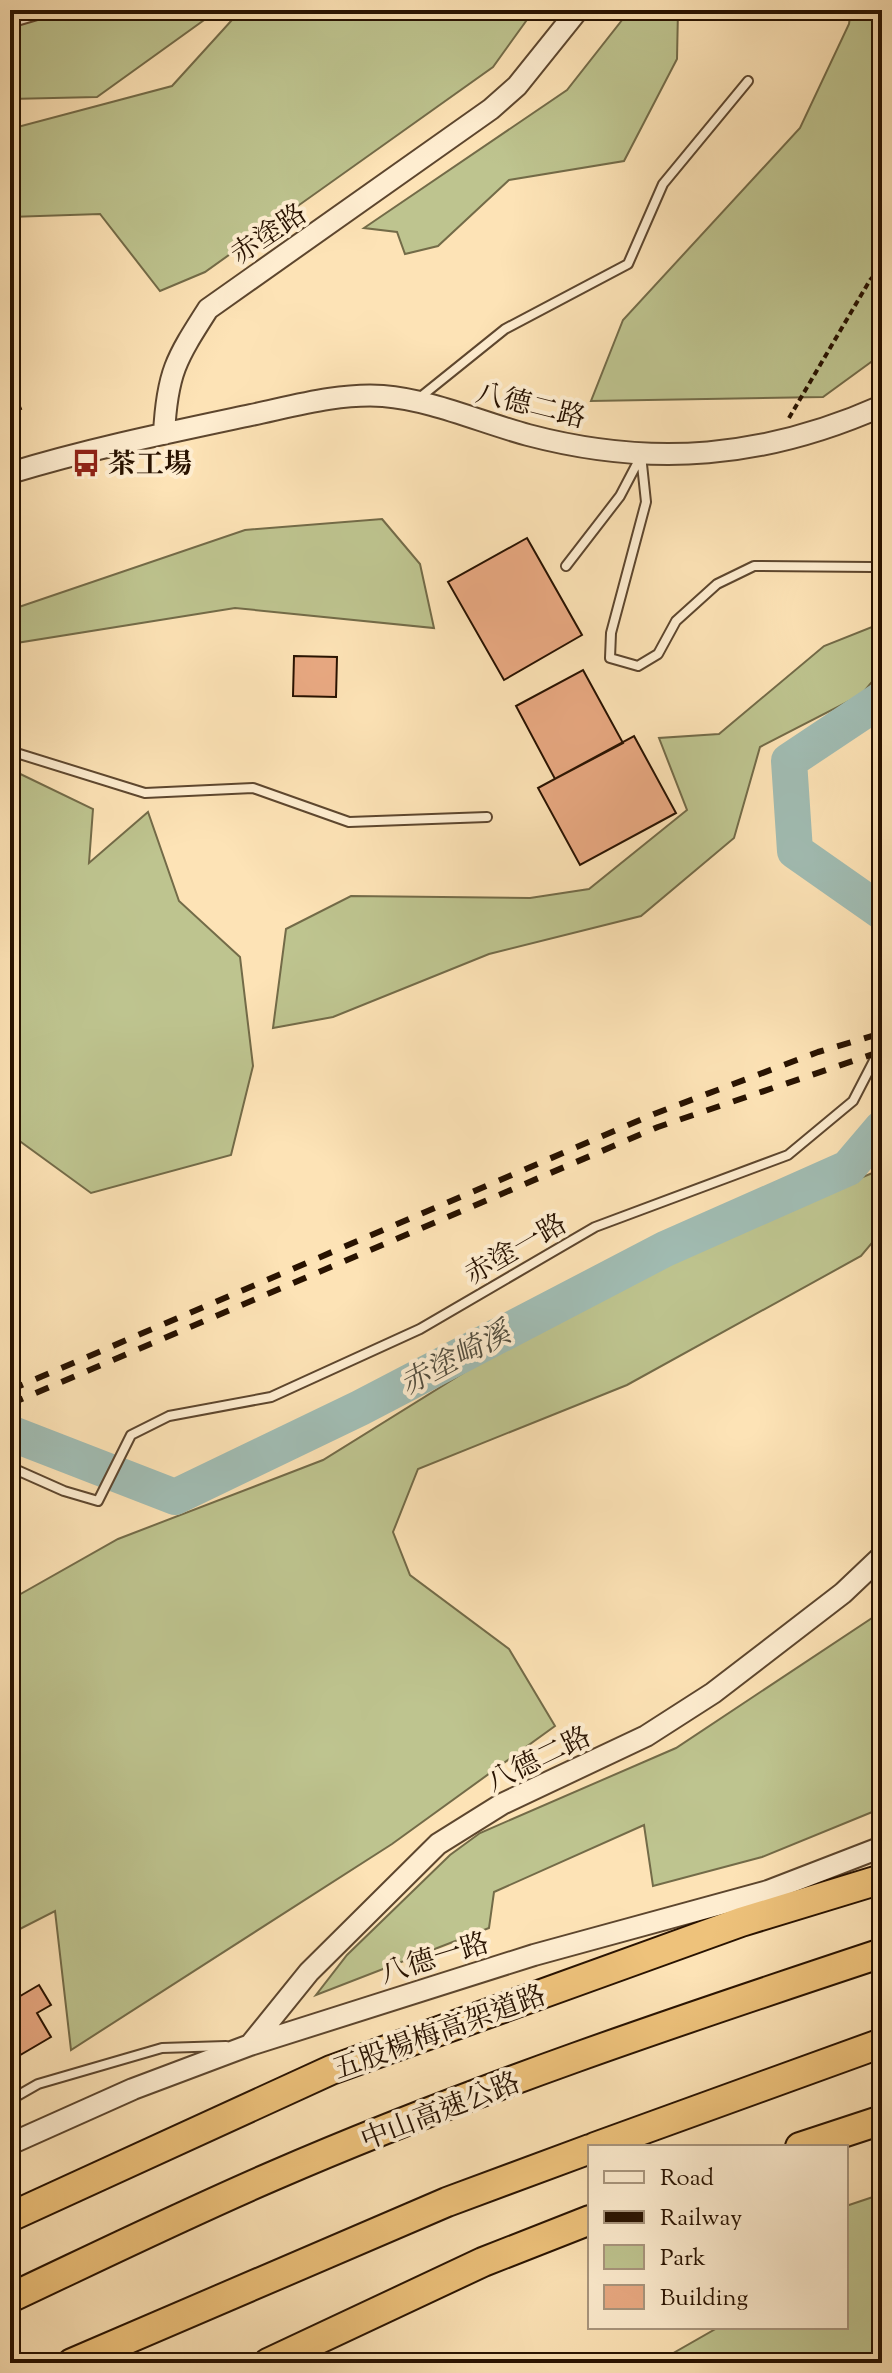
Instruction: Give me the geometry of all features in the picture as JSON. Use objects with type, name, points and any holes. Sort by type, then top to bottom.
[{"type":"highway","name":"五股楊梅高架道路","points":[[10,2217],[331,2070],[741,1922],[882,1879]]},
{"type":"highway","name":"中山高速公路","points":[[10,2298],[302,2164],[631,2039],[882,1953]]},
{"type":"highway","points":[[600,2145],[882,2043]]},
{"type":"highway","points":[[806,2145],[882,2120]]},
{"type":"highway","points":[[72,2363],[447,2202],[588,2149]]},
{"type":"highway","points":[[268,2363],[483,2262],[588,2221]]},
{"type":"street","name":"赤塗路","points":[[164,434],[167,386],[182,348],[208,309],[491,109],[517,86],[578,10]]},
{"type":"street","name":"八德二路","points":[[164,434],[332,398],[380,396],[416,400],[531,436],[641,455],[712,453],[773,444],[839,425],[882,406]]},
{"type":"street","points":[[10,473],[164,434]]},
{"type":"street","name":"八德二路","points":[[250,2045],[309,1972],[438,1844],[502,1804],[646,1736],[713,1693],[843,1593],[882,1556]]},
{"type":"street","name":"八德一路","points":[[10,2144],[133,2089],[250,2045],[534,1955],[768,1891],[882,1847]]},
{"type":"lane","points":[[10,23],[54,10]]},
{"type":"lane","points":[[416,400],[505,329],[628,264],[663,184],[748,81]]},
{"type":"lane","points":[[566,566],[620,496],[641,455]]},
{"type":"lane","points":[[641,455],[646,502],[611,633],[610,658],[638,666],[658,654],[676,621],[717,584],[754,566],[872,567]]},
{"type":"lane","points":[[10,751],[145,793],[253,788],[349,822],[487,817]]},
{"type":"lane","name":"赤塗一路","points":[[10,1467],[64,1491],[98,1501],[131,1435],[169,1416],[271,1397],[420,1329],[595,1227],[788,1155],[853,1101],[882,1045]]},
{"type":"lane","points":[[10,2100],[38,2084],[162,2048],[250,2045]]},
{"type":"path","points":[[773,444],[870,280],[882,267]]},
{"type":"green space","points":[[10,10],[218,10],[97,97],[10,99]]},
{"type":"green space","points":[[241,10],[534,10],[493,67],[205,272],[160,291],[100,214],[10,217],[10,129],[172,86]]},
{"type":"green space","points":[[630,10],[678,10],[677,59],[624,161],[509,180],[438,246],[405,254],[397,232],[364,228],[567,90]]},
{"type":"green space","points":[[851,10],[882,10],[882,354],[823,397],[591,401],[623,320],[800,128],[849,24]]},
{"type":"green space","points":[[382,519],[420,564],[434,628],[235,608],[10,644],[10,610],[245,530]]},
{"type":"green space","points":[[882,623],[882,670],[861,695],[760,747],[734,838],[641,916],[489,954],[333,1017],[273,1028],[286,929],[351,896],[530,898],[589,889],[687,810],[659,738],[719,734],[824,646]]},
{"type":"green space","points":[[10,769],[93,809],[89,863],[148,812],[179,901],[240,957],[253,1066],[231,1155],[91,1193],[10,1134]]},
{"type":"green space","points":[[882,1169],[882,1231],[861,1256],[627,1385],[418,1469],[393,1532],[410,1575],[509,1649],[555,1726],[392,1844],[71,2050],[55,1911],[10,1934],[10,1600],[118,1539],[323,1460],[608,1283]]},
{"type":"green space","points":[[882,1608],[882,1808],[762,1857],[653,1886],[644,1825],[494,1892],[489,1928],[316,1995],[347,1955],[450,1855],[480,1833],[676,1748],[875,1616]]},
{"type":"green space","points":[[882,2194],[882,2363],[656,2363],[716,2329],[848,2329],[848,2205]]},
{"type":"building","points":[[10,380],[21,409],[10,413]]},
{"type":"building","points":[[527,538],[582,635],[504,680],[448,582]]},
{"type":"building","points":[[294,656],[337,657],[336,697],[293,696]]},
{"type":"building","points":[[583,670],[623,743],[555,779],[516,706]]},
{"type":"building","points":[[634,736],[676,813],[580,865],[538,788]]},
{"type":"building","points":[[39,1985],[51,2005],[37,2013],[51,2037],[10,2061],[10,2002]]},
{"type":"waterway","points":[[882,699],[789,761],[795,851],[882,912]]},
{"type":"waterway","name":"赤塗崎溪","points":[[10,1433],[175,1497],[360,1408],[665,1249],[848,1168],[882,1128]]},
{"type":"railway","points":[[10,1390],[654,1114],[818,1052],[882,1033]]},
{"type":"railway","points":[[10,1404],[658,1127],[882,1051]]},
{"type":"place","name":"茶工場","points":[[86,463]]}]
